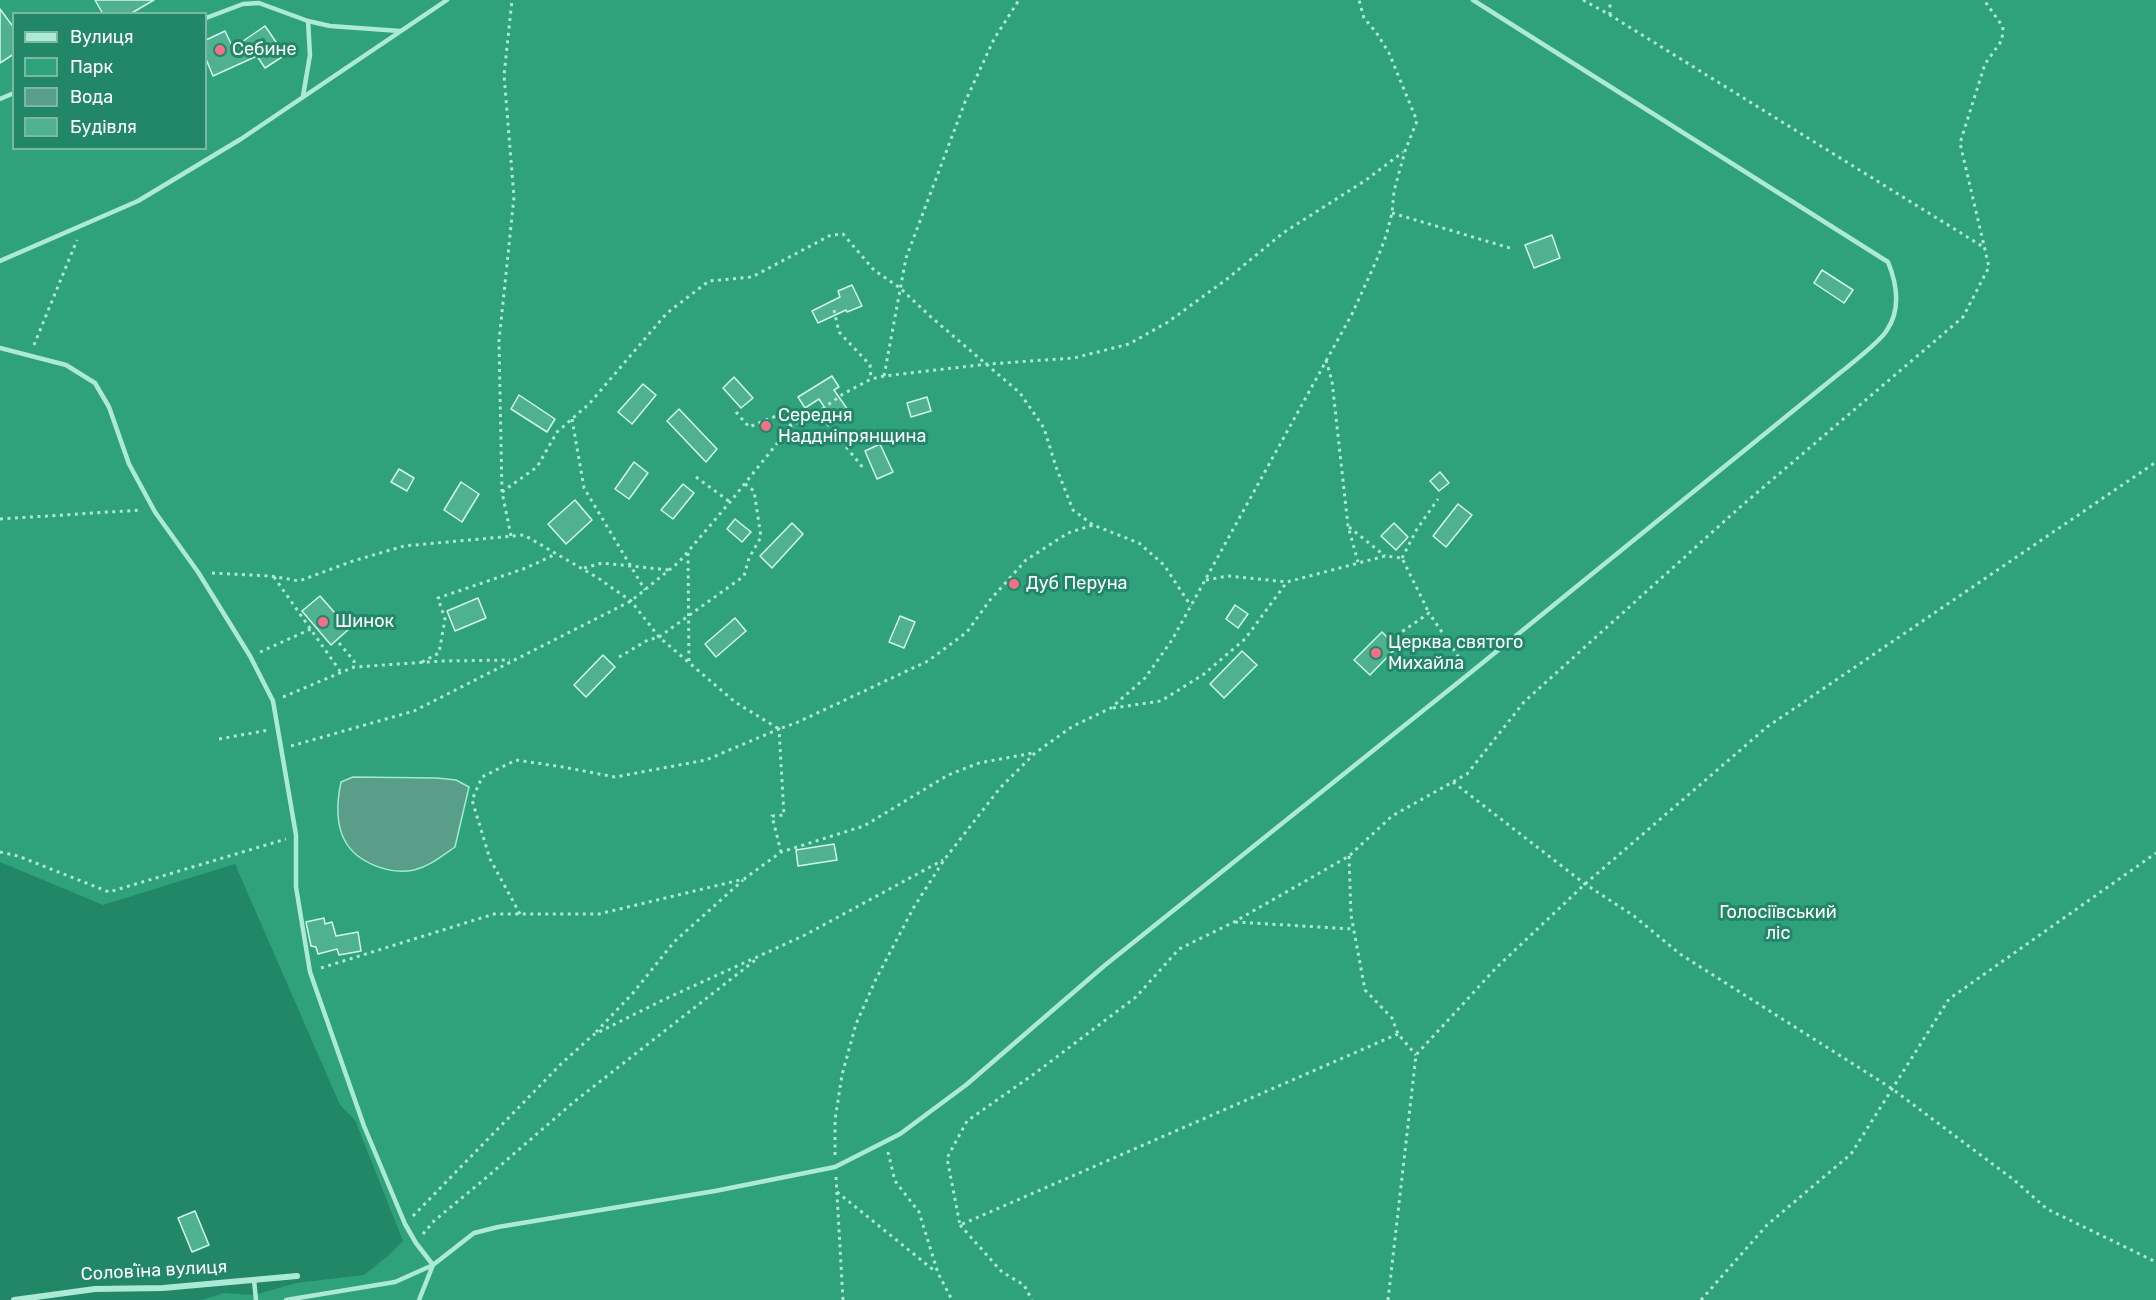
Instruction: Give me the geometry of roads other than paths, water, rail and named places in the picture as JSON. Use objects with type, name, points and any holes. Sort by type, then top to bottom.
[{"type":"street","name":"Соловʼїна вулиця","points":[[14,1300],[95,1289],[162,1288],[297,1276]]},
{"type":"lane","points":[[0,261],[138,201],[241,139],[447,0]]},
{"type":"lane","points":[[286,1300],[394,1282],[433,1265],[474,1233],[715,1191],[835,1167],[900,1134],[966,1085],[1104,966],[1470,674],[1841,372],[1887,331],[1897,304],[1896,280],[1888,262],[1473,0]]},
{"type":"lane","points":[[207,18],[243,4],[258,3],[308,21],[330,26],[400,31]]},
{"type":"lane","points":[[303,97],[310,55],[308,21]]},
{"type":"lane","points":[[0,348],[66,365],[95,383],[109,407],[129,464],[154,512],[198,572],[250,656],[273,700],[296,836],[296,887],[310,972],[364,1126],[405,1224],[433,1265]]},
{"type":"lane","points":[[419,1300],[433,1265]]},
{"type":"lane","points":[[254,1280],[255,1300]]},
{"type":"water","points":[[353,777],[437,778],[456,780],[469,787],[455,847],[425,866],[405,871],[375,866],[357,856],[345,841],[338,812],[341,782]]},
{"type":"place","name":"Себине","points":[[220,50]]},
{"type":"place","name":"Середня Наддніпрянщина","points":[[766,426]]},
{"type":"place","name":"Дуб Перуна","points":[[1014,584]]},
{"type":"place","name":"Шинок","points":[[323,622]]},
{"type":"place","name":"Церква святого Михайла","points":[[1376,653]]},
{"type":"park label","name":"Голосіївський ліс","points":[[1778,923]]}]
